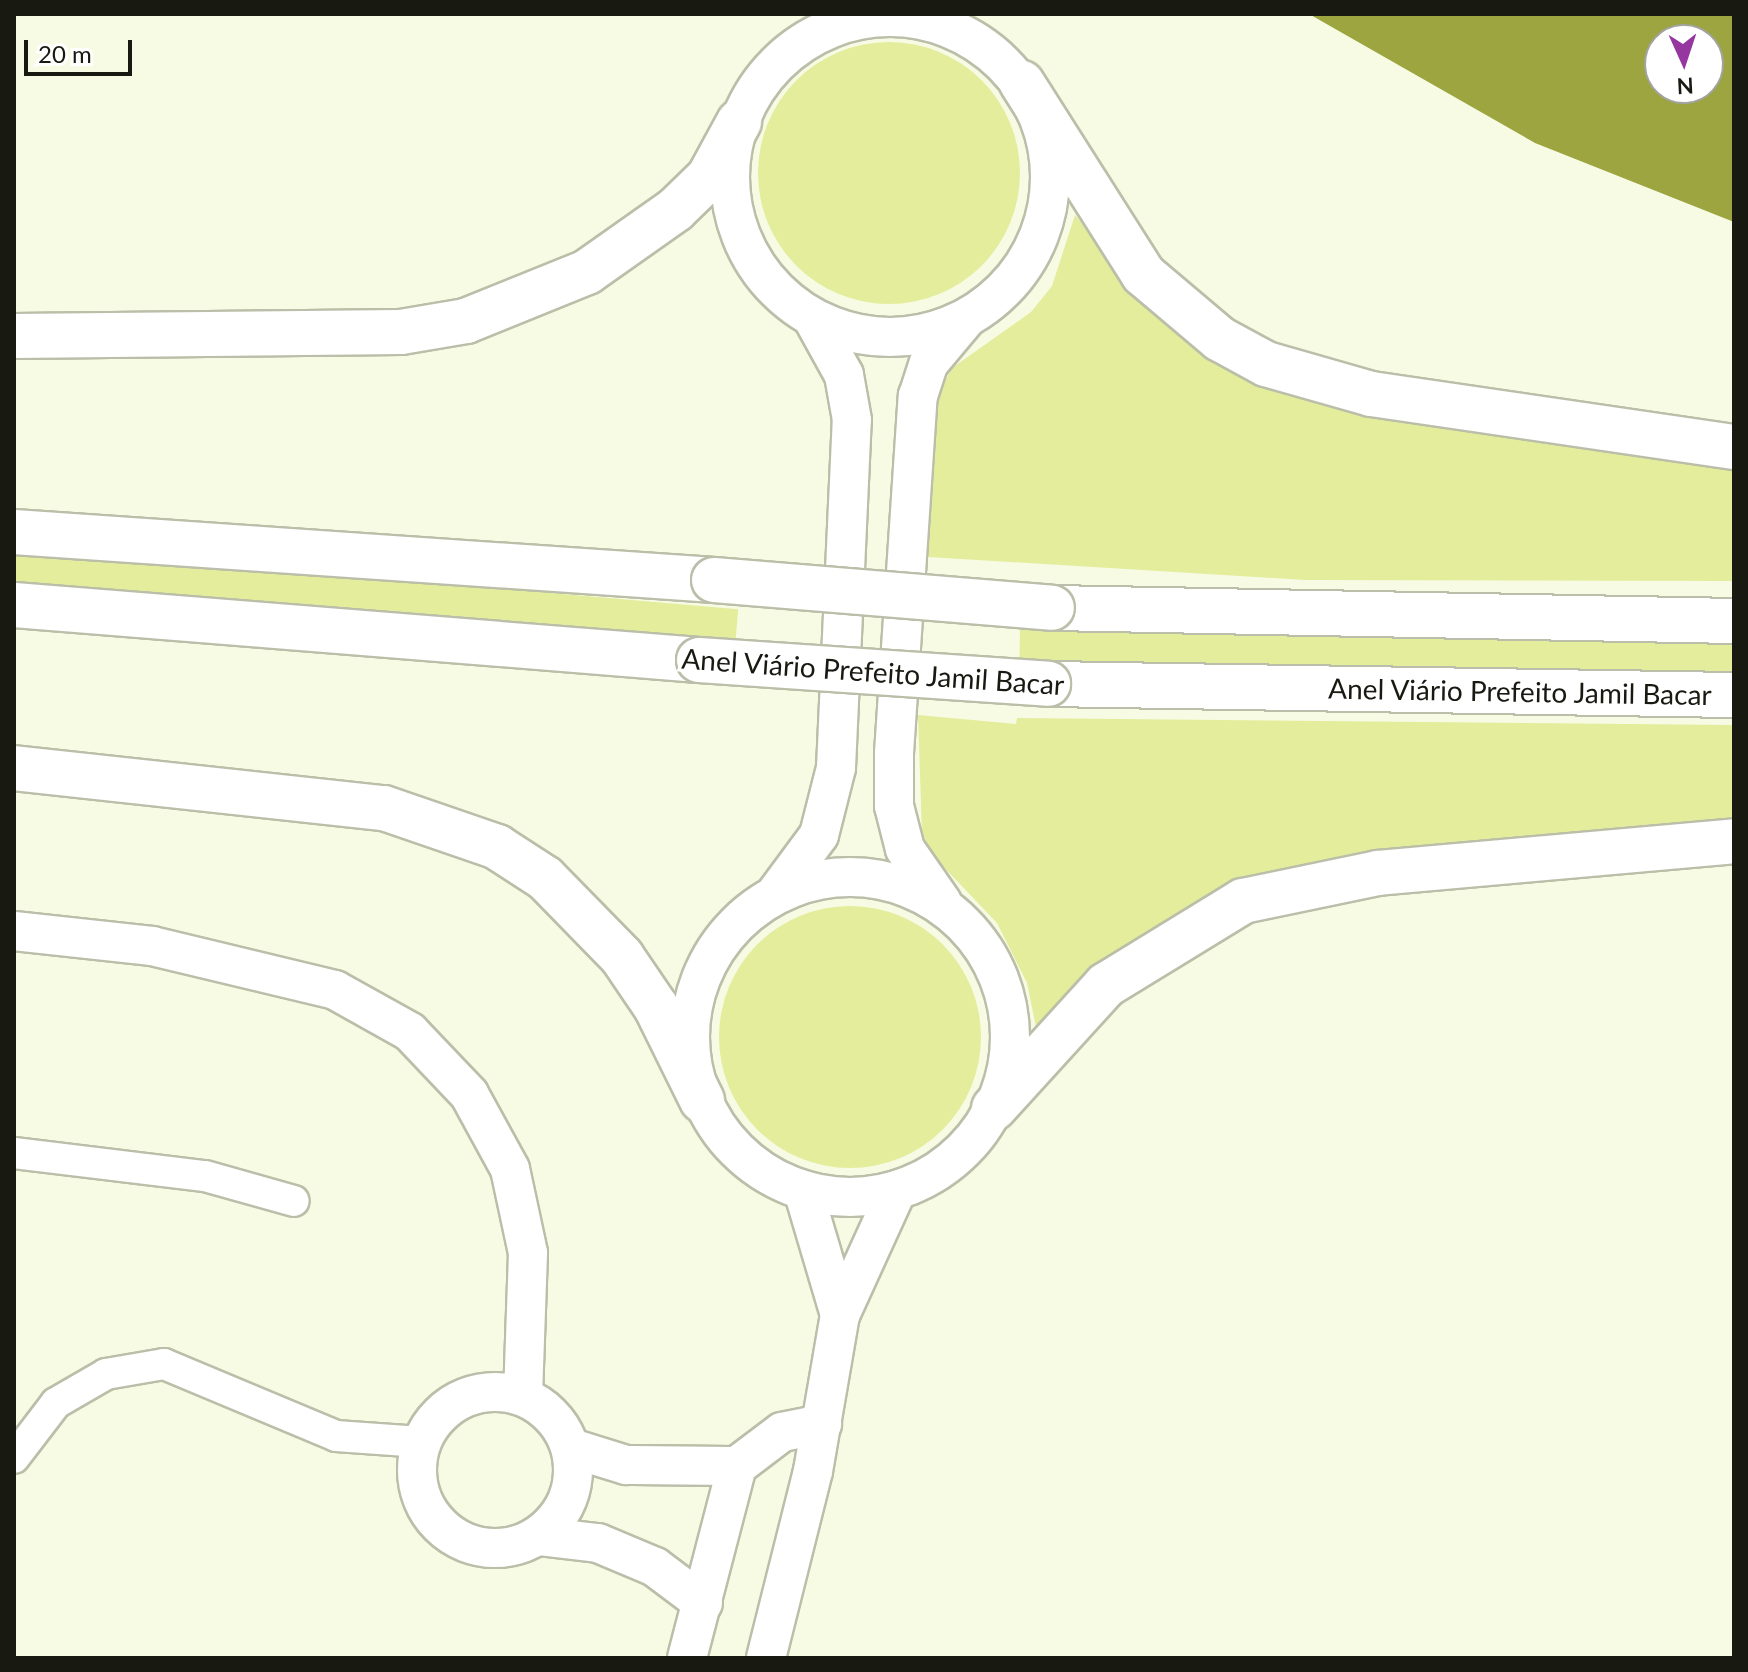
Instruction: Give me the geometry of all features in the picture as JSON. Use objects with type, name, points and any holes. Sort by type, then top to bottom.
[{"type":"highway","points":[[1022,83],[1143,274],[1220,339],[1266,364],[1371,394],[1734,447]]},
{"type":"highway","points":[[14,336],[401,332],[466,321],[587,272],[675,210],[709,177],[739,122]]},
{"type":"highway","points":[[14,532],[714,580],[1052,608],[1734,621]]},
{"type":"highway","name":"Anel Viário Prefeito Jamil Bacar","points":[[14,605],[699,660],[1048,684],[1734,695]]},
{"type":"highway","points":[[14,768],[384,808],[497,847],[545,878],[622,957],[656,1007],[702,1100]]},
{"type":"highway","points":[[994,1108],[1106,985],[1243,901],[1378,873],[1734,841]]},
{"type":"street","points":[[957,14],[992,51],[1022,83],[1049,150],[1049,207],[1017,276],[968,318],[929,363],[918,396],[894,753],[894,806],[905,849],[946,908],[978,939],[1007,1007],[1009,1066],[994,1108],[954,1159],[897,1190],[866,1197],[803,1190],[742,1157],[702,1100],[690,1061],[698,982],[734,926],[776,893],[819,835],[836,768],[852,420],[844,375],[812,317],[760,271],[742,240],[731,202],[739,122],[783,56],[851,18],[912,17],[955,29],[992,51]]},
{"type":"street","points":[[812,317],[885,336],[937,330],[968,318]]},
{"type":"street","points":[[776,893],[819,879],[863,876],[907,887],[946,908]]},
{"type":"street","points":[[14,931],[152,946],[335,990],[410,1032],[469,1094],[510,1169],[528,1253],[523,1396]]},
{"type":"street","points":[[14,1153],[205,1176],[294,1201]]},
{"type":"street","points":[[803,1190],[840,1315]]},
{"type":"street","points":[[766,1658],[822,1424],[840,1315],[897,1190]]},
{"type":"street","points":[[14,1458],[56,1403],[106,1374],[164,1364],[336,1436],[421,1442]]},
{"type":"street","points":[[538,1536],[570,1495],[571,1448],[561,1426],[523,1396],[474,1394],[433,1421],[421,1442],[419,1491],[445,1531],[491,1548],[538,1536],[598,1543],[655,1567],[703,1603]]},
{"type":"street","points":[[571,1448],[626,1465],[737,1466],[782,1432],[822,1424]]},
{"type":"street","points":[[687,1658],[737,1466]]},
{"type":"shaded area","points":[[1309,14],[1734,14],[1734,222],[1535,143]]},
{"type":"shaded area","points":[[876,42],[902,42],[927,47],[951,57],[982,80],[1005,111],[1015,135],[1020,173],[1015,211],[1005,235],[982,266],[951,289],[927,299],[902,304],[876,304],[851,299],[827,289],[806,275],[787,256],[773,235],[763,211],[758,186],[758,160],[763,135],[773,111],[787,90],[806,71],[827,57],[851,47]]},
{"type":"shaded area","points":[[1075,215],[1163,319],[1734,464],[1734,581],[1305,580],[928,557],[939,392],[952,368],[1031,312],[1052,286]]},
{"type":"shaded area","points":[[14,546],[738,609],[735,645],[14,582]]},
{"type":"shaded area","points":[[1020,629],[1734,641],[1733,673],[1019,661]]},
{"type":"shaded area","points":[[918,715],[1016,724],[1017,718],[1734,725],[1734,823],[1226,889],[1175,915],[1036,1027],[1027,983],[997,923],[935,858],[922,833]]},
{"type":"shaded area","points":[[837,906],[863,906],[888,911],[912,921],[943,944],[966,975],[976,999],[981,1037],[976,1075],[966,1099],[943,1130],[912,1153],[888,1163],[863,1168],[837,1168],[812,1163],[788,1153],[767,1139],[748,1120],[734,1099],[724,1075],[719,1050],[719,1024],[724,999],[734,975],[748,954],[767,935],[788,921],[812,911]]}]
